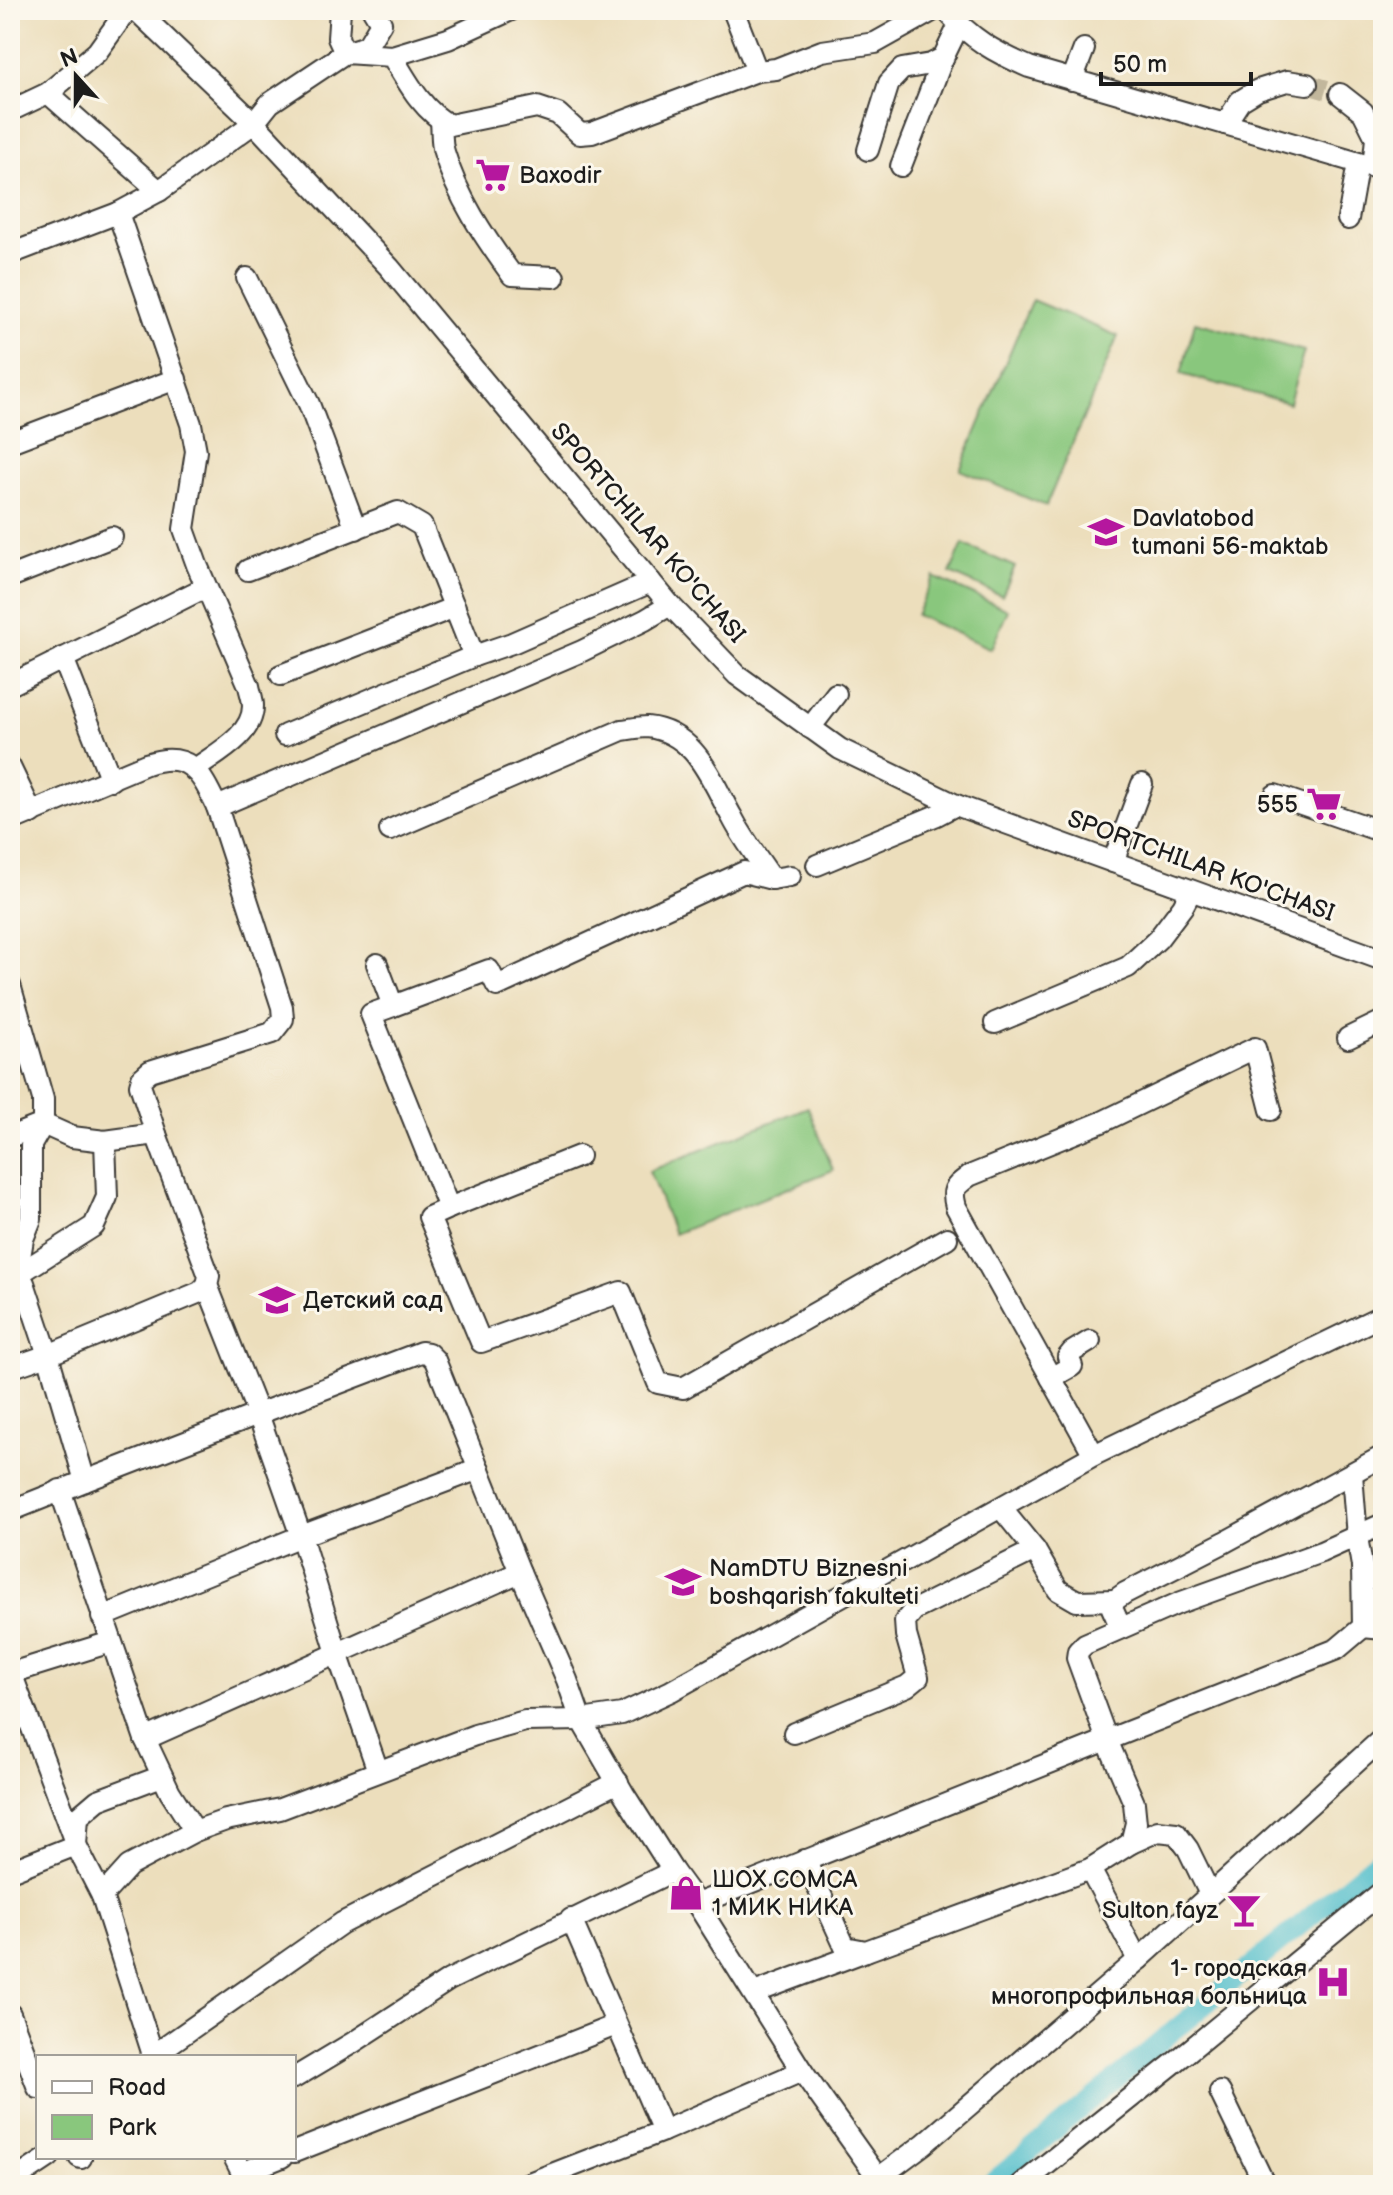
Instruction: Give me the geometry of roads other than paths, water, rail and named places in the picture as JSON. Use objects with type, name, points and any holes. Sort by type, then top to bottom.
[{"type":"street","points":[[10,111],[48,93],[97,52],[127,10]]},
{"type":"street","name":"SPORTCHILAR KO'CHASI","points":[[136,10],[254,123],[389,267],[670,605],[737,675],[840,749],[956,805],[1113,862],[1187,898],[1383,960]]},
{"type":"street","points":[[340,10],[338,38],[345,53]]},
{"type":"street","points":[[10,254],[118,213],[159,191],[254,123],[270,103],[345,53],[367,46],[381,23],[373,10]]},
{"type":"street","points":[[345,53],[392,56],[448,39],[511,10]]},
{"type":"street","points":[[733,10],[757,71]]},
{"type":"street","points":[[392,56],[413,91],[441,121],[450,125],[537,107],[558,114],[580,134],[592,133],[757,71],[776,69],[822,51],[875,43],[934,10]]},
{"type":"street","points":[[901,166],[943,58],[952,18],[979,42],[1029,67],[1371,167]]},
{"type":"street","points":[[1072,80],[1084,49]]},
{"type":"street","points":[[868,150],[889,83],[902,69],[931,64],[943,58]]},
{"type":"street","points":[[1225,124],[1240,101],[1258,90],[1287,81],[1307,84]]},
{"type":"street","points":[[48,93],[159,191]]},
{"type":"street","points":[[1340,94],[1363,112],[1376,138],[1371,167],[1348,219]]},
{"type":"street","points":[[441,121],[443,150],[461,195],[493,249],[512,275],[554,277]]},
{"type":"street","points":[[118,213],[191,424],[196,451],[184,529],[249,686],[253,706],[249,723],[239,736],[194,770]]},
{"type":"street","points":[[247,278],[309,404],[356,529]]},
{"type":"street","points":[[10,442],[176,379]]},
{"type":"street","points":[[248,570],[398,512],[422,526],[474,656]]},
{"type":"street","points":[[10,577],[112,537]]},
{"type":"street","points":[[285,735],[512,643],[651,582]]},
{"type":"street","points":[[10,685],[206,587]]},
{"type":"street","points":[[217,807],[582,651],[670,605]]},
{"type":"street","points":[[281,675],[455,607]]},
{"type":"street","points":[[63,658],[111,780]]},
{"type":"street","points":[[810,728],[836,694]]},
{"type":"street","points":[[390,830],[622,730],[646,727],[670,734],[695,751],[733,820],[781,878],[744,872],[497,986],[489,970],[371,1014],[449,1208]]},
{"type":"street","points":[[10,821],[163,758],[183,760],[204,779],[217,807],[282,1007],[283,1019],[272,1033],[150,1071],[142,1078],[140,1085],[156,1134],[209,1276],[207,1285],[200,1292],[10,1368]]},
{"type":"street","points":[[10,767],[32,813]]},
{"type":"street","points":[[1113,862],[1142,784]]},
{"type":"street","points":[[1275,795],[1383,832]]},
{"type":"street","points":[[817,865],[956,805]]},
{"type":"street","points":[[995,1023],[1128,967],[1158,939],[1187,898]]},
{"type":"street","points":[[377,964],[393,1006]]},
{"type":"street","points":[[12,999],[43,1099],[43,1124],[31,1145],[31,1219],[16,1241],[13,1275]]},
{"type":"street","points":[[1348,1038],[1383,1021]]},
{"type":"street","points":[[1094,1455],[956,1207],[953,1195],[956,1186],[969,1176],[1102,1122],[1255,1048],[1271,1110]]},
{"type":"street","points":[[10,1137],[43,1124],[72,1137],[105,1141],[156,1134]]},
{"type":"street","points":[[13,1275],[94,1226],[107,1197],[105,1141]]},
{"type":"street","points":[[579,1156],[429,1217],[481,1342],[621,1292],[658,1383],[683,1388],[947,1238]]},
{"type":"street","points":[[13,1275],[24,1283],[85,1481]]},
{"type":"street","points":[[207,1285],[258,1414],[301,1536],[378,1771]]},
{"type":"street","points":[[102,1896],[129,1866],[195,1831],[226,1820],[280,1809],[475,1735],[525,1721],[581,1720],[622,1714],[671,1691],[1094,1455],[1383,1315]]},
{"type":"street","points":[[1051,1378],[1072,1366],[1068,1357],[1090,1341]]},
{"type":"street","points":[[10,1511],[421,1352],[428,1353],[435,1360],[581,1720],[673,1871],[877,2183],[1138,1960],[1383,1738]]},
{"type":"street","points":[[1001,1508],[1035,1550],[1058,1590],[1077,1601],[1115,1600],[1383,1456]]},
{"type":"street","points":[[102,1617],[301,1536],[479,1469]]},
{"type":"street","points":[[697,1904],[1337,1649],[1373,1628],[1357,1537],[1352,1474]]},
{"type":"street","points":[[60,1490],[145,1739],[170,1792],[195,1831]]},
{"type":"street","points":[[1131,1843],[1136,1823],[1134,1803],[1107,1740],[1077,1658],[1078,1651],[1085,1644],[1179,1603],[1321,1552],[1383,1524]]},
{"type":"street","points":[[794,1733],[907,1686],[918,1677],[905,1621],[914,1610],[1035,1550]]},
{"type":"street","points":[[145,1739],[520,1572]]},
{"type":"street","points":[[1115,1600],[1112,1608],[1121,1628]]},
{"type":"street","points":[[111,1642],[11,1672],[76,1845],[102,1896],[153,2055]]},
{"type":"street","points":[[76,1845],[78,1817],[98,1800],[162,1776]]},
{"type":"street","points":[[154,2055],[342,1923],[618,1782]]},
{"type":"street","points":[[754,1993],[1090,1869],[1131,1843],[1158,1831],[1176,1833],[1188,1849],[1210,1894]]},
{"type":"street","points":[[10,1871],[76,1845]]},
{"type":"street","points":[[805,1860],[845,1947],[866,1951]]},
{"type":"street","points":[[1090,1869],[1138,1960]]},
{"type":"street","points":[[296,2077],[449,1980],[673,1871]]},
{"type":"street","points":[[1021,2185],[1383,1891]]},
{"type":"street","points":[[571,1919],[663,2131]]},
{"type":"street","points":[[10,2014],[36,2083]]},
{"type":"street","points":[[296,2151],[616,2025]]},
{"type":"street","points":[[524,2185],[663,2131],[802,2071]]},
{"type":"street","points":[[1220,2092],[1265,2185]]},
{"type":"street","points":[[10,2183],[46,2159]]},
{"type":"street","points":[[241,2172],[277,2159]]},
{"type":"waterway","points":[[989,2185],[1383,1856]]},
{"type":"tunnel","points":[[1307,84],[1340,94]]},
{"type":"place","name":"Baxodir","points":[[493,175]]},
{"type":"place","name":"Davlatobod tumani 56-maktab","points":[[1106,532]]},
{"type":"place","name":"555","points":[[1324,804]]},
{"type":"place","name":"Детский сад","points":[[277,1300]]},
{"type":"place","name":"NamDTU Biznesni boshqarish fakulteti","points":[[683,1582]]},
{"type":"place","name":"ШОХ СОМСА 1 МИК НИКА","points":[[686,1893]]},
{"type":"place","name":"Sulton fayz","points":[[1244,1910]]},
{"type":"place","name":"1- городская многопрофильная больница","points":[[1333,1982]]}]
